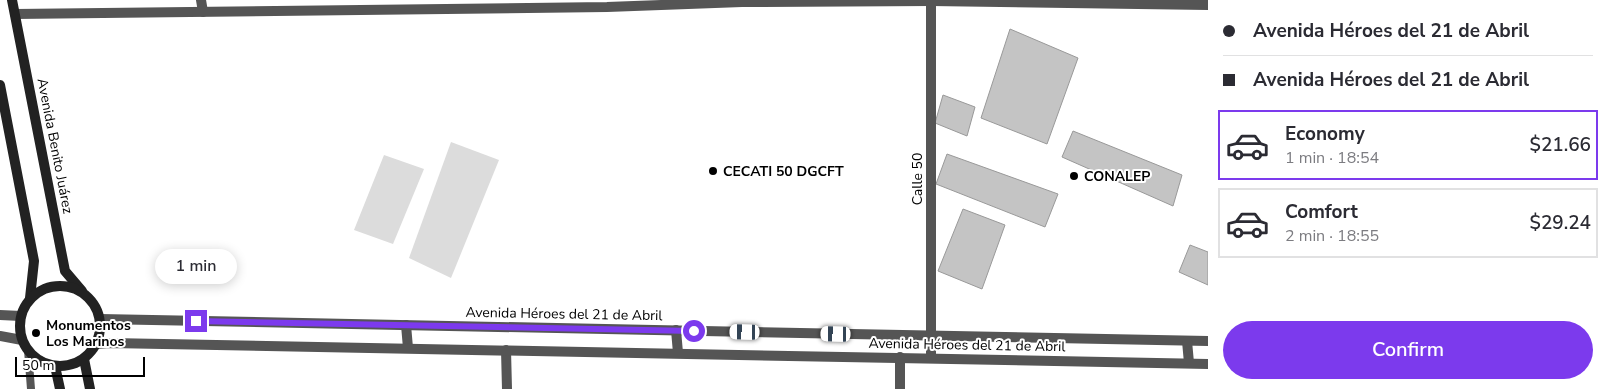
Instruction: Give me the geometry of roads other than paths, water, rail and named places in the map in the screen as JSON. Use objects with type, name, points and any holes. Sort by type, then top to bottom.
[{"type":"main road","name":"Avenida Benito Juárez","points":[[12,0],[65,271],[82,291]]},
{"type":"main road","points":[[0,85],[34,261],[30,298],[21,316],[20,329],[25,345],[40,360],[54,366],[70,365],[84,359],[100,336],[100,319],[97,307],[82,291],[71,286],[49,287],[30,298]]},
{"type":"main road","points":[[84,359],[90,389]]},
{"type":"main road","points":[[54,366],[60,389]]},
{"type":"street","points":[[201,0],[203,12]]},
{"type":"street","points":[[15,14],[607,7],[742,1],[931,1],[1208,5]]},
{"type":"street","name":"Calle 50","points":[[931,1],[931,357]]},
{"type":"street","points":[[0,315],[21,316]]},
{"type":"street","name":"Avenida Héroes del 21 de Abril","points":[[100,319],[1208,341]]},
{"type":"street","points":[[406,325],[408,348]]},
{"type":"street","points":[[676,330],[678,353]]},
{"type":"street","points":[[0,336],[25,345]]},
{"type":"street","points":[[1188,341],[1189,363]]},
{"type":"street","name":"Avenida Héroes del 21 de Abril","points":[[96,344],[931,357],[1208,364]]},
{"type":"street","points":[[506,350],[508,389]]},
{"type":"street","points":[[900,358],[900,389]]},
{"type":"lane","points":[[25,345],[31,389]]},
{"type":"place","name":"CECATI 50 DGCFT","points":[[713,171]]},
{"type":"place","name":"CONALEP","points":[[1074,176]]},
{"type":"place","name":"Monumentos Los Marinos","points":[[36,333]]}]
